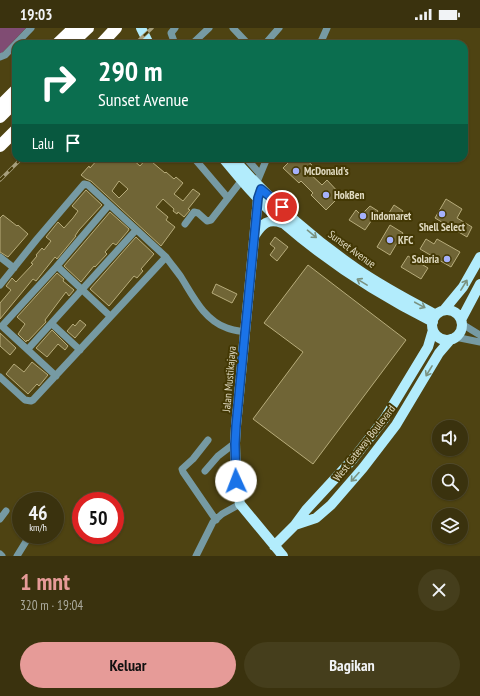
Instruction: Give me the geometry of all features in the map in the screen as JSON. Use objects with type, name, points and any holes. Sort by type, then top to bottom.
[{"type":"highway","points":[[61,40],[74,28]]},
{"type":"highway","points":[[66,40],[79,28]]},
{"type":"highway","points":[[76,40],[88,28]]},
{"type":"highway","points":[[105,40],[116,28]]},
{"type":"highway","points":[[0,101],[12,89]]},
{"type":"highway","points":[[0,106],[12,94]]},
{"type":"highway","points":[[0,117],[12,104]]},
{"type":"highway","points":[[0,146],[12,134]]},
{"type":"main road","points":[[226,162],[242,180],[257,191]]},
{"type":"main road","points":[[236,162],[257,191]]},
{"type":"main road","name":"Sunset Avenue","points":[[257,191],[282,222],[356,278],[408,310],[437,319]]},
{"type":"main road","name":"Sunset Avenue","points":[[257,191],[350,265],[437,319]]},
{"type":"main road","name":"Jalan Mustikajaya","points":[[257,191],[255,235],[235,444],[236,481],[240,504],[283,556]]},
{"type":"main road","points":[[255,235],[266,223],[274,220],[282,222]]},
{"type":"main road","name":"West Gateway Boulevard","points":[[274,546],[353,459],[384,418],[428,347],[437,319],[460,291],[480,257]]},
{"type":"main road","points":[[462,322],[458,314],[453,311],[437,319],[438,337],[442,339],[453,338],[461,332],[462,322],[480,284]]},
{"type":"main road","name":"West Gateway Boulevard","points":[[294,525],[316,518],[331,504],[363,468],[396,425],[439,353],[453,338]]},
{"type":"main road","points":[[428,347],[435,348],[439,353]]},
{"type":"main road","points":[[384,418],[396,425]]},
{"type":"street","points":[[19,40],[31,28]]},
{"type":"street","points":[[174,40],[172,33],[176,28]]},
{"type":"street","points":[[196,40],[209,28]]},
{"type":"street","points":[[234,28],[244,40]]},
{"type":"street","points":[[268,40],[279,28]]},
{"type":"street","points":[[322,40],[327,28]]},
{"type":"street","points":[[0,57],[5,55],[12,48]]},
{"type":"street","points":[[197,162],[228,198]]},
{"type":"street","points":[[250,162],[260,174]]},
{"type":"street","points":[[257,191],[260,174],[265,162]]},
{"type":"street","points":[[185,224],[194,212],[198,213],[207,221],[211,220],[242,180]]},
{"type":"street","points":[[0,285],[84,184],[88,185],[166,257],[181,277],[193,299],[208,316],[226,328],[245,332]]},
{"type":"street","points":[[56,376],[1,325],[57,266],[109,205]]},
{"type":"street","points":[[28,349],[136,230]]},
{"type":"street","points":[[0,257],[14,268]]},
{"type":"street","points":[[0,377],[25,400],[31,401],[166,257]]},
{"type":"street","points":[[57,266],[110,316]]},
{"type":"street","points":[[462,322],[480,334]]},
{"type":"street","points":[[52,324],[80,350]]},
{"type":"street","points":[[453,338],[480,342]]},
{"type":"street","points":[[208,440],[193,459],[182,469],[216,520]]},
{"type":"street","points":[[205,471],[218,456],[235,444]]},
{"type":"street","points":[[196,556],[210,528],[216,520],[222,514],[240,504]]},
{"type":"street","points":[[0,519],[6,511]]},
{"type":"street","points":[[17,556],[24,544]]},
{"type":"shaded area","points":[[0,28],[26,28],[14,40],[12,40],[12,43],[0,55]]},
{"type":"building","points":[[95,162],[136,162],[140,166],[144,162],[152,162],[165,173],[166,172],[174,179],[176,177],[183,183],[174,194],[183,201],[193,189],[200,194],[188,209],[190,210],[184,217],[178,212],[177,214],[173,211],[174,209],[163,199],[156,207],[168,217],[166,220],[175,227],[161,246],[91,181],[81,175],[89,166],[90,168]],"holes":[[[119,181],[128,189],[119,198],[112,191]]]},
{"type":"building","points":[[289,162],[309,162],[312,165],[307,171],[322,185],[327,180],[341,195],[326,210],[311,195],[313,193],[301,181],[299,183],[283,168]]},
{"type":"building","points":[[86,190],[102,205],[79,230],[76,236],[57,259],[55,257],[36,281],[33,279],[0,319],[0,303],[11,290],[6,286],[12,278],[16,282],[33,264],[31,263],[37,256],[36,255],[42,248],[44,250],[51,241],[46,237],[58,222],[64,228],[73,218],[78,211],[72,206]]},
{"type":"building","points":[[446,199],[462,209],[457,218],[472,227],[467,237],[435,218]]},
{"type":"building","points":[[394,205],[403,211],[398,218],[389,213]]},
{"type":"building","name":"Indomaret","points":[[370,206],[378,211],[365,230],[349,220],[356,210],[361,215]]},
{"type":"building","points":[[110,212],[129,229],[116,245],[113,243],[105,252],[107,254],[95,267],[94,266],[81,282],[64,266]]},
{"type":"building","points":[[3,215],[28,234],[8,257],[0,252],[0,218]]},
{"type":"building","name":"KFC","points":[[390,225],[403,233],[390,255],[377,247]]},
{"type":"building","points":[[136,237],[154,254],[141,269],[143,271],[137,278],[134,276],[109,306],[90,289]]},
{"type":"building","points":[[275,237],[288,247],[277,261],[270,255],[275,248],[270,244]]},
{"type":"building","name":"Solaria","points":[[426,239],[434,244],[437,239],[460,252],[451,267],[420,249]]},
{"type":"building","points":[[408,256],[428,268],[421,279],[401,267]]},
{"type":"building","points":[[308,265],[406,340],[313,464],[253,419],[303,352],[264,323]]},
{"type":"building","points":[[57,273],[64,279],[63,281],[74,290],[69,296],[66,292],[45,320],[46,322],[26,342],[18,334],[25,324],[17,317]]},
{"type":"building","points":[[216,284],[237,294],[232,303],[212,293]]},
{"type":"building","points":[[80,320],[86,325],[75,338],[67,331],[73,324],[75,326]]},
{"type":"building","points":[[52,330],[68,346],[65,350],[58,344],[47,357],[36,348]]},
{"type":"building","points":[[0,333],[16,348],[10,355],[0,346]]},
{"type":"building","points":[[32,362],[48,375],[39,386],[37,384],[28,394],[6,374],[14,364],[24,372]]},
{"type":"railway","points":[[139,40],[152,28]]},
{"type":"railway","points":[[0,180],[18,162]]},
{"type":"place","name":"McDonald's","points":[[296,171]]},
{"type":"place","name":"HokBen","points":[[326,195]]},
{"type":"place","name":"Shell Select","points":[[442,214]]},
{"type":"place","name":"Indomaret","points":[[363,216]]},
{"type":"place","name":"KFC","points":[[390,240]]},
{"type":"place","name":"Solaria","points":[[447,259]]},
{"type":"route","points":[[236,481],[236,426],[258,198],[261,189],[282,207]]}]
